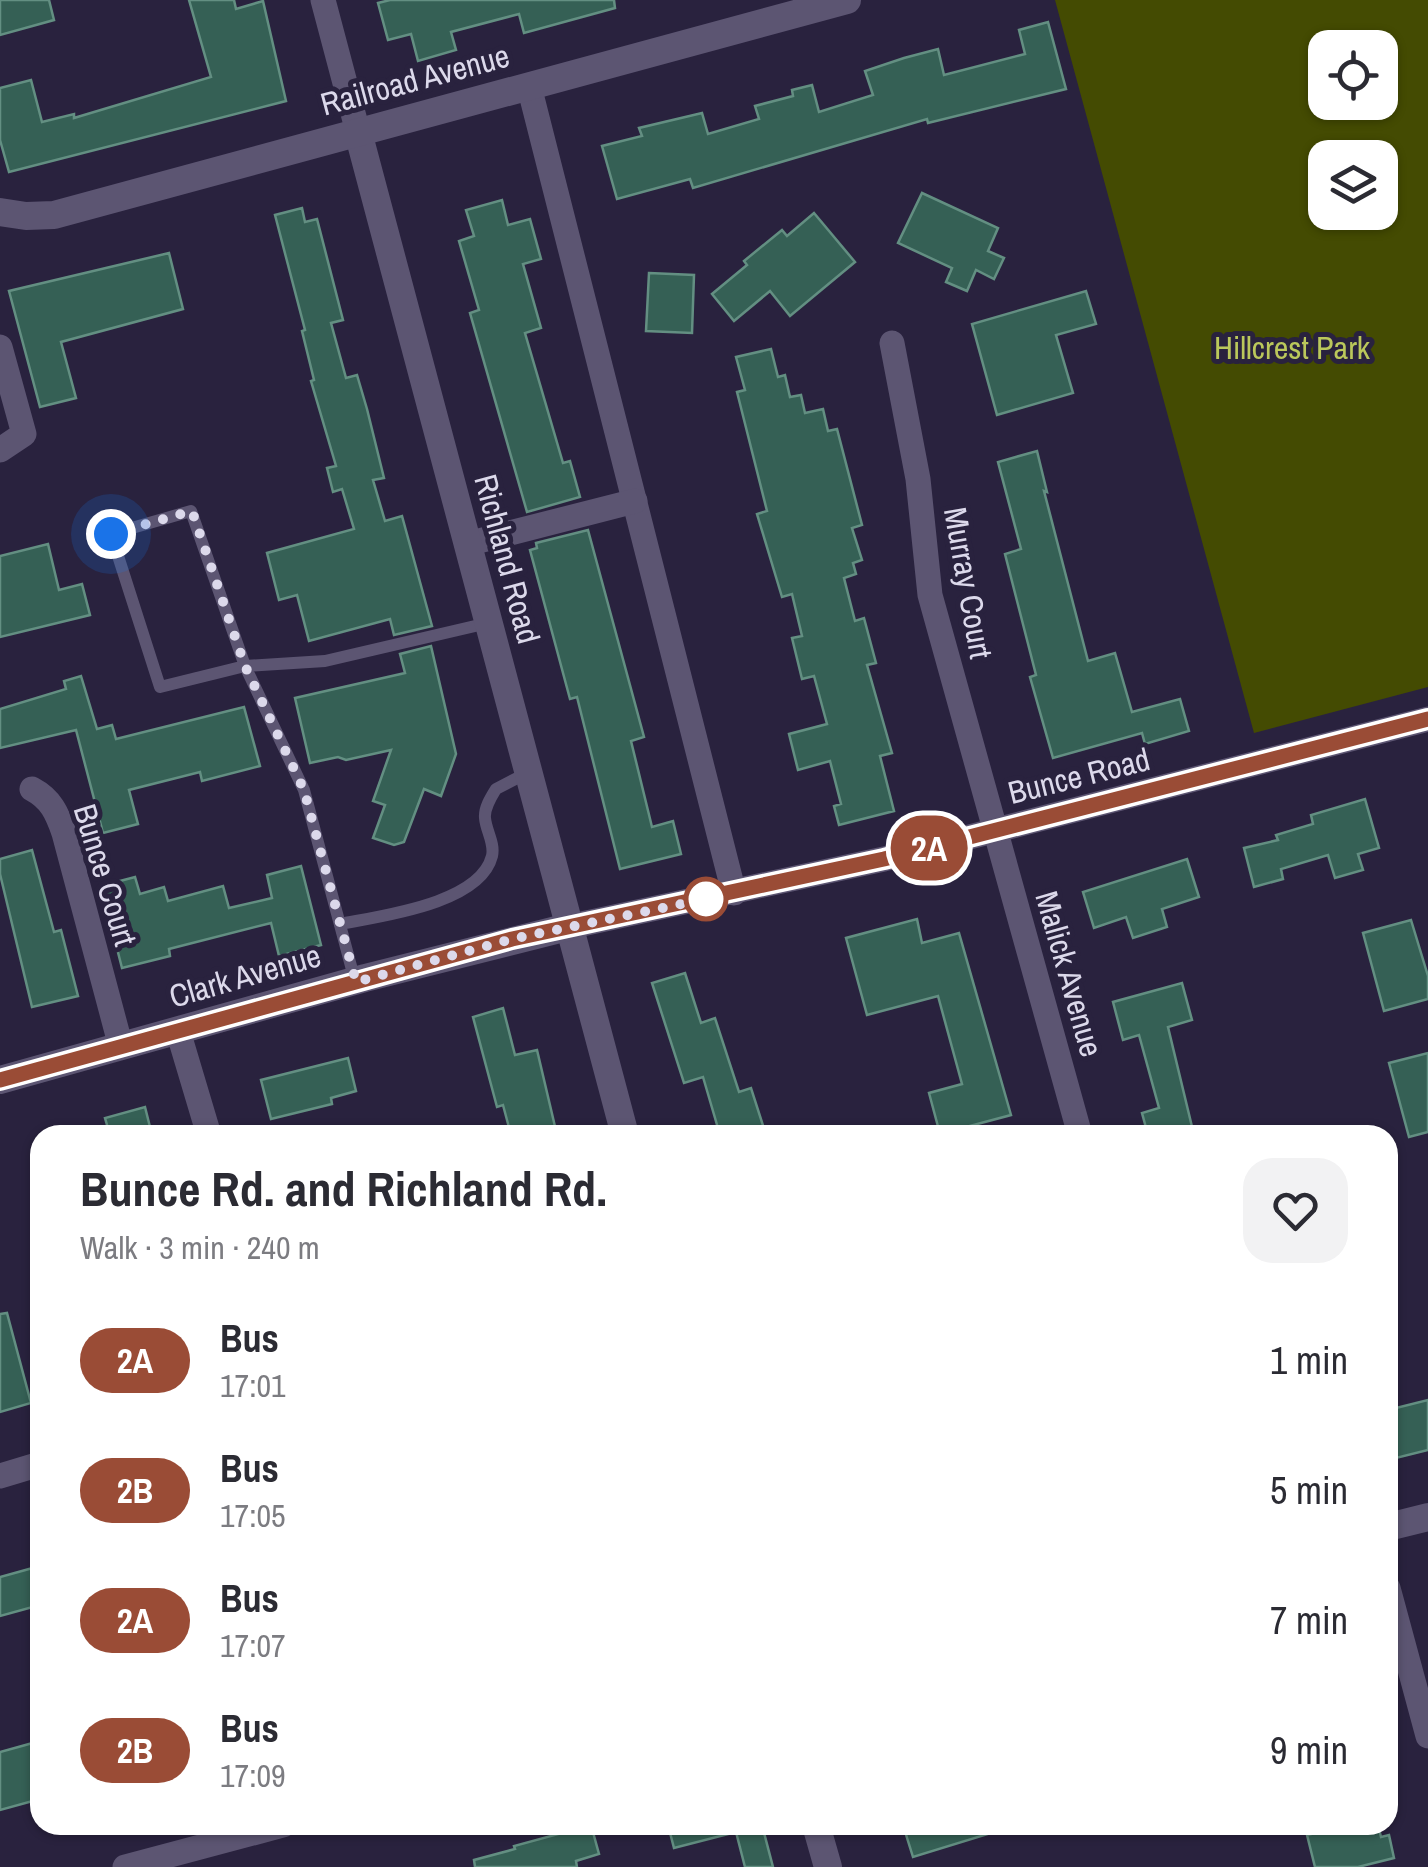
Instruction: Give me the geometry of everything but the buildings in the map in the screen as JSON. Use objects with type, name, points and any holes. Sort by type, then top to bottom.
[{"type":"street","name":"Richland Road","points":[[323,0],[622,1125]]},
{"type":"street","name":"Railroad Avenue","points":[[0,212],[54,215],[847,0]]},
{"type":"street","points":[[529,86],[734,893]]},
{"type":"street","name":"Murray Court","points":[[892,343],[918,479],[930,596],[995,831]]},
{"type":"street","points":[[0,346],[24,434],[0,450]]},
{"type":"street","points":[[467,544],[634,501]]},
{"type":"street","name":"Bunce Road","points":[[568,927],[734,893],[1427,723]]},
{"type":"street","name":"Bunce Court","points":[[32,790],[44,796],[56,811],[64,833],[121,1046]]},
{"type":"street","name":"Malick Avenue","points":[[995,831],[1077,1125]]},
{"type":"street","name":"Clark Avenue","points":[[0,1080],[568,927]]},
{"type":"street","points":[[178,1031],[206,1125]]},
{"type":"street","points":[[0,1476],[30,1467]]},
{"type":"street","points":[[1398,1525],[1428,1517]]},
{"type":"street","points":[[1398,1625],[1428,1736]]},
{"type":"street","points":[[125,1867],[245,1835]]},
{"type":"street","points":[[819,1835],[828,1867]]},
{"type":"lane","points":[[356,982],[304,790],[245,666],[192,511],[111,534],[160,687],[245,666],[325,661],[488,623]]},
{"type":"lane","points":[[340,924],[438,902],[474,882],[492,859],[484,815],[496,789],[528,773]]},
{"type":"green space","name":"Hillcrest Park","points":[[1055,0],[1428,0],[1428,687],[1254,733]]},
{"type":"bus line","name":"2A","points":[[0,1080],[512,939],[884,859],[1428,719]]},
{"type":"route","points":[[111,534],[192,511],[245,666],[304,790],[356,982],[512,939],[706,899]]}]
